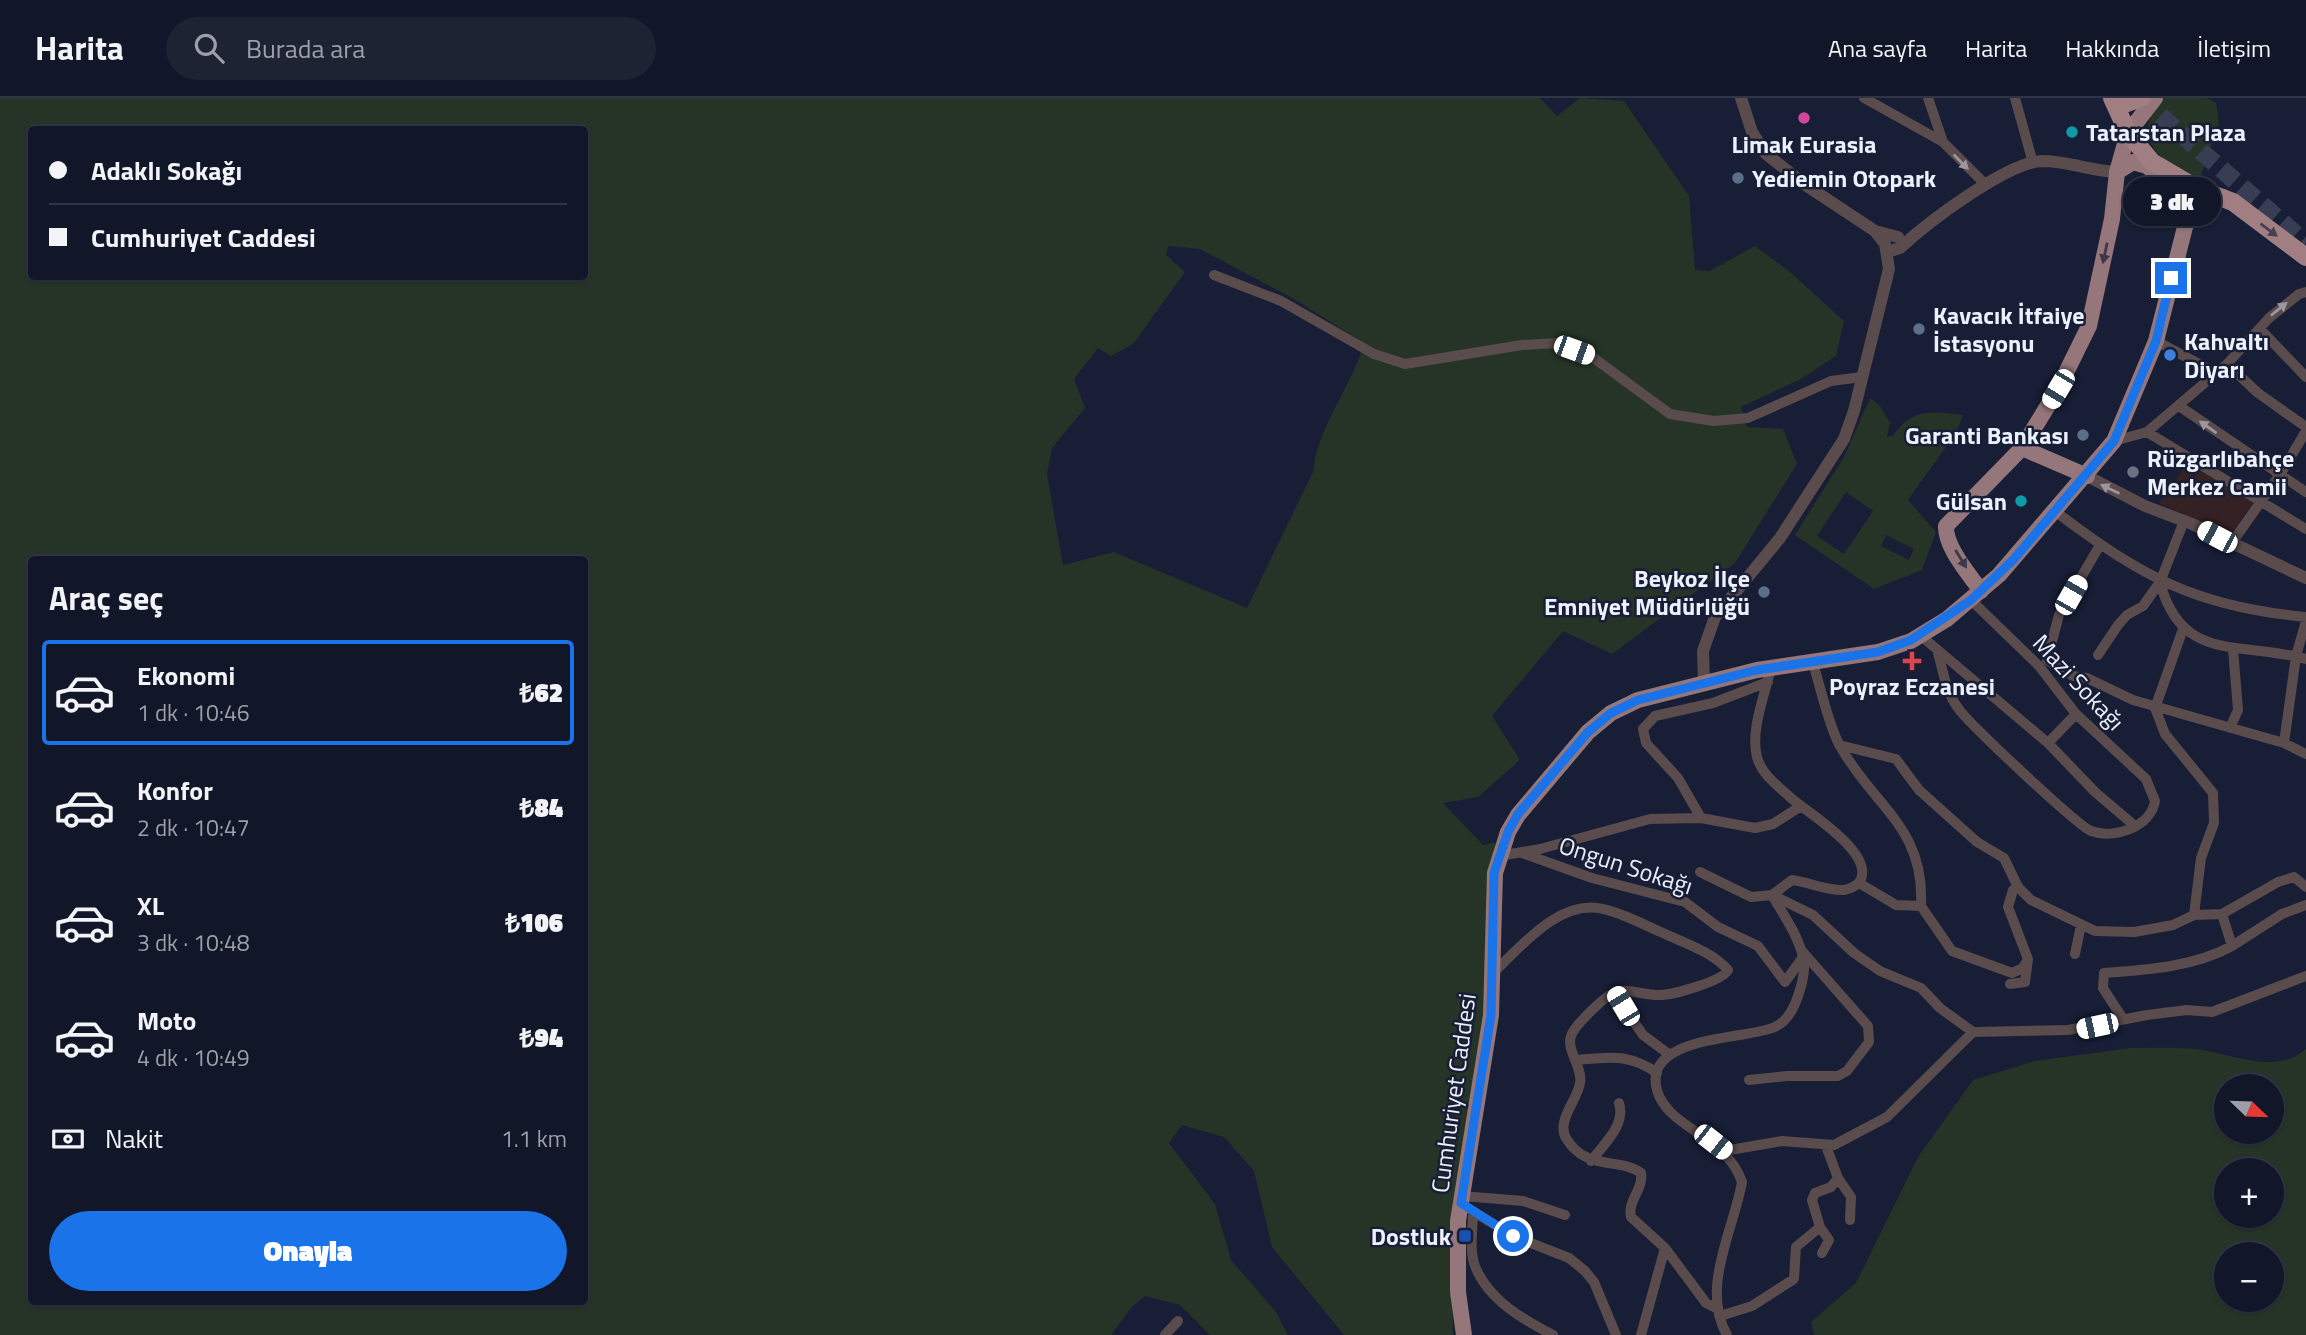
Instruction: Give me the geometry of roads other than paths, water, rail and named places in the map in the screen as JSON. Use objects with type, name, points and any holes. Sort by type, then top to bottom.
[{"type":"highway","points":[[2112,98],[2127,103],[2141,98]]},
{"type":"highway","points":[[2112,98],[2128,133],[2147,157],[2198,189],[2223,197],[2306,257]]},
{"type":"main road","points":[[1976,595],[1946,533],[1946,526],[2022,448],[2058,389],[2089,326],[2112,219],[2114,177],[2128,133],[2155,98]]},
{"type":"main road","points":[[2114,177],[2126,164],[2138,163],[2173,187],[2186,201],[2185,227]]},
{"type":"main road","points":[[2185,227],[2198,208],[2223,197]]},
{"type":"main road","name":"Cumhuriyet Caddesi","points":[[1464,1335],[1458,1292],[1465,1204],[1491,1015],[1494,873],[1518,814],[1588,732],[1611,713],[1638,700],[1703,683],[1769,675],[1813,663],[1878,652],[1920,635],[1999,575],[2087,476],[2114,441],[2156,341],[2185,227]]},
{"type":"main road","points":[[2022,448],[2087,476]]},
{"type":"street","points":[[1741,98],[1752,132],[1774,162],[1875,231],[1899,243]]},
{"type":"street","points":[[1864,98],[1943,142],[1986,185]]},
{"type":"street","points":[[1928,98],[1943,142]]},
{"type":"street","points":[[2015,98],[2033,163]]},
{"type":"street","points":[[1886,248],[1914,234],[1986,185],[2033,163],[2050,162],[2114,177]]},
{"type":"street","points":[[1875,231],[1886,248],[1889,269]]},
{"type":"street","points":[[1703,683],[1703,651],[1715,617],[1780,538],[1837,452],[1854,411],[1889,269],[1899,243]]},
{"type":"street","points":[[1214,275],[1281,301],[1374,354],[1405,364],[1522,345],[1557,343],[1591,356],[1670,414],[1714,421],[1748,418],[1831,381],[1863,377]]},
{"type":"street","points":[[2114,441],[2147,432],[2227,364],[2260,329],[2302,293]]},
{"type":"street","points":[[2260,329],[2306,377]]},
{"type":"street","points":[[2156,341],[2216,373]]},
{"type":"street","points":[[2227,364],[2258,393],[2306,429],[2281,473],[2231,544]]},
{"type":"street","points":[[2179,406],[2237,448],[2281,473],[2306,492]]},
{"type":"street","points":[[2147,432],[2306,529]]},
{"type":"street","points":[[2087,476],[2146,506],[2306,578]]},
{"type":"street","points":[[2056,512],[2100,545],[2160,582],[2213,603],[2264,614],[2306,619],[2284,743]]},
{"type":"street","points":[[2098,655],[2118,625],[2127,615],[2143,606],[2160,582],[2184,521]]},
{"type":"street","points":[[2100,545],[2059,615],[2043,663],[2073,676],[2087,678],[2155,708],[2284,743],[2306,754]]},
{"type":"street","points":[[2160,582],[2166,606],[2183,629],[2211,645],[2301,657]]},
{"type":"street","name":"Mazi Sokağı","points":[[1976,595],[2043,663],[2076,715],[2146,779],[2155,801],[2154,810],[2143,823],[2135,827]]},
{"type":"street","points":[[2183,629],[2155,708],[2165,734],[2213,793],[2214,823],[2201,858],[2194,915]]},
{"type":"street","points":[[1920,635],[1938,653],[2048,743],[2095,792],[2135,827]]},
{"type":"street","points":[[2230,728],[2238,710],[2233,649]]},
{"type":"street","points":[[1938,653],[1957,707],[2068,813],[2091,831],[2116,832],[2135,827]]},
{"type":"street","points":[[1813,663],[1839,745],[1904,831],[1919,861],[1923,878],[1921,906],[1952,951],[2012,973],[2023,968],[2028,959]]},
{"type":"street","points":[[1700,872],[1751,897],[1772,895],[1792,880],[1847,890],[1859,883],[1863,875],[1849,846],[1768,776],[1757,760],[1755,744],[1769,675]]},
{"type":"street","points":[[1701,818],[1678,778],[1646,743],[1643,729],[1655,716],[1713,703],[1769,675]]},
{"type":"street","points":[[2048,743],[2076,715]]},
{"type":"street","points":[[1839,745],[1896,759],[1919,790],[1977,842],[2004,858],[2018,887],[2031,900],[2081,925],[2108,933],[2134,932],[2173,925],[2194,915],[2222,914],[2278,882],[2294,877],[2306,887]]},
{"type":"street","points":[[1499,856],[1522,853],[1650,819],[1701,818],[1755,828],[1773,824],[1801,806]]},
{"type":"street","name":"Ongun Sokağı","points":[[1522,853],[1592,878],[1685,902],[1718,927],[1758,946],[1785,982],[1801,953]]},
{"type":"street","points":[[1859,883],[1896,905],[1921,906]]},
{"type":"street","points":[[2010,985],[2025,982],[2028,978],[2028,959],[2008,907],[2013,890],[2018,887]]},
{"type":"street","points":[[1749,1080],[1778,1076],[1838,1076],[1847,1071],[1869,1042],[1868,1027],[1801,953],[1772,895]]},
{"type":"street","points":[[1772,895],[1813,915],[1854,953],[1880,971],[1921,988],[1940,1008],[1973,1032],[2075,1030],[2123,1019],[2187,1010],[2212,1012],[2306,976]]},
{"type":"street","points":[[2123,1019],[2103,988],[2104,973],[2163,968],[2232,946],[2283,914],[2306,905]]},
{"type":"street","points":[[1490,975],[1550,922],[1589,907],[1603,909],[1721,961],[1728,970],[1717,979],[1670,995],[1620,990],[1571,1034],[1570,1042],[1581,1081],[1563,1125],[1565,1137],[1591,1161],[1635,1168],[1641,1173],[1642,1181],[1629,1209],[1631,1217],[1665,1248],[1706,1303],[1718,1312],[1752,1306],[1794,1279],[1796,1247],[1820,1227]]},
{"type":"street","points":[[2222,914],[2232,946]]},
{"type":"street","points":[[2075,954],[2081,925]]},
{"type":"street","points":[[1727,1335],[1718,1312],[1719,1270],[1742,1182],[1738,1169],[1724,1151],[1664,1104],[1656,1089],[1657,1073],[1670,1055],[1714,1039],[1776,1027],[1786,1019],[1797,999],[1804,977],[1801,953]]},
{"type":"street","points":[[1614,993],[1643,1035],[1670,1055]]},
{"type":"street","points":[[1724,1151],[1782,1141],[1834,1145],[1887,1116],[1973,1032]]},
{"type":"street","points":[[1576,1060],[1614,1057],[1639,1060],[1657,1073]]},
{"type":"street","points":[[1591,1161],[1615,1130],[1621,1111],[1619,1102]]},
{"type":"street","points":[[1826,1146],[1838,1178],[1851,1197],[1850,1220]]},
{"type":"street","points":[[1822,1253],[1829,1240],[1820,1227],[1813,1196],[1831,1187],[1838,1178]]},
{"type":"street","points":[[1465,1204],[1523,1201],[1565,1215]]},
{"type":"street","points":[[1465,1204],[1473,1255],[1480,1275],[1510,1310],[1553,1335]]},
{"type":"street","points":[[1465,1204],[1513,1236],[1569,1258],[1585,1271],[1594,1282],[1616,1335]]},
{"type":"street","points":[[1641,1335],[1665,1248]]},
{"type":"street","points":[[1165,1335],[1178,1321]]},
{"type":"tunnel","points":[[2140,98],[2306,243]]},
{"type":"place","name":"Limak Eurasia","points":[[1804,118]]},
{"type":"place","name":"Tatarstan Plaza","points":[[2072,132]]},
{"type":"place","name":"Yediemin Otopark","points":[[1738,178]]},
{"type":"place","name":"Kavacık İtfaiye İstasyonu","points":[[1919,329]]},
{"type":"place","name":"Kahvaltı Diyarı","points":[[2170,355]]},
{"type":"place","name":"Garanti Bankası","points":[[2083,435]]},
{"type":"place","name":"Rüzgarlıbahçe Merkez Camii","points":[[2133,472]]},
{"type":"place","name":"Gülsan","points":[[2021,501]]},
{"type":"place","name":"Beykoz İlçe Emniyet Müdürlüğü","points":[[1764,592]]},
{"type":"place","name":"Poyraz Eczanesi","points":[[1912,661]]},
{"type":"place","name":"Dostluk","points":[[1465,1236]]}]
